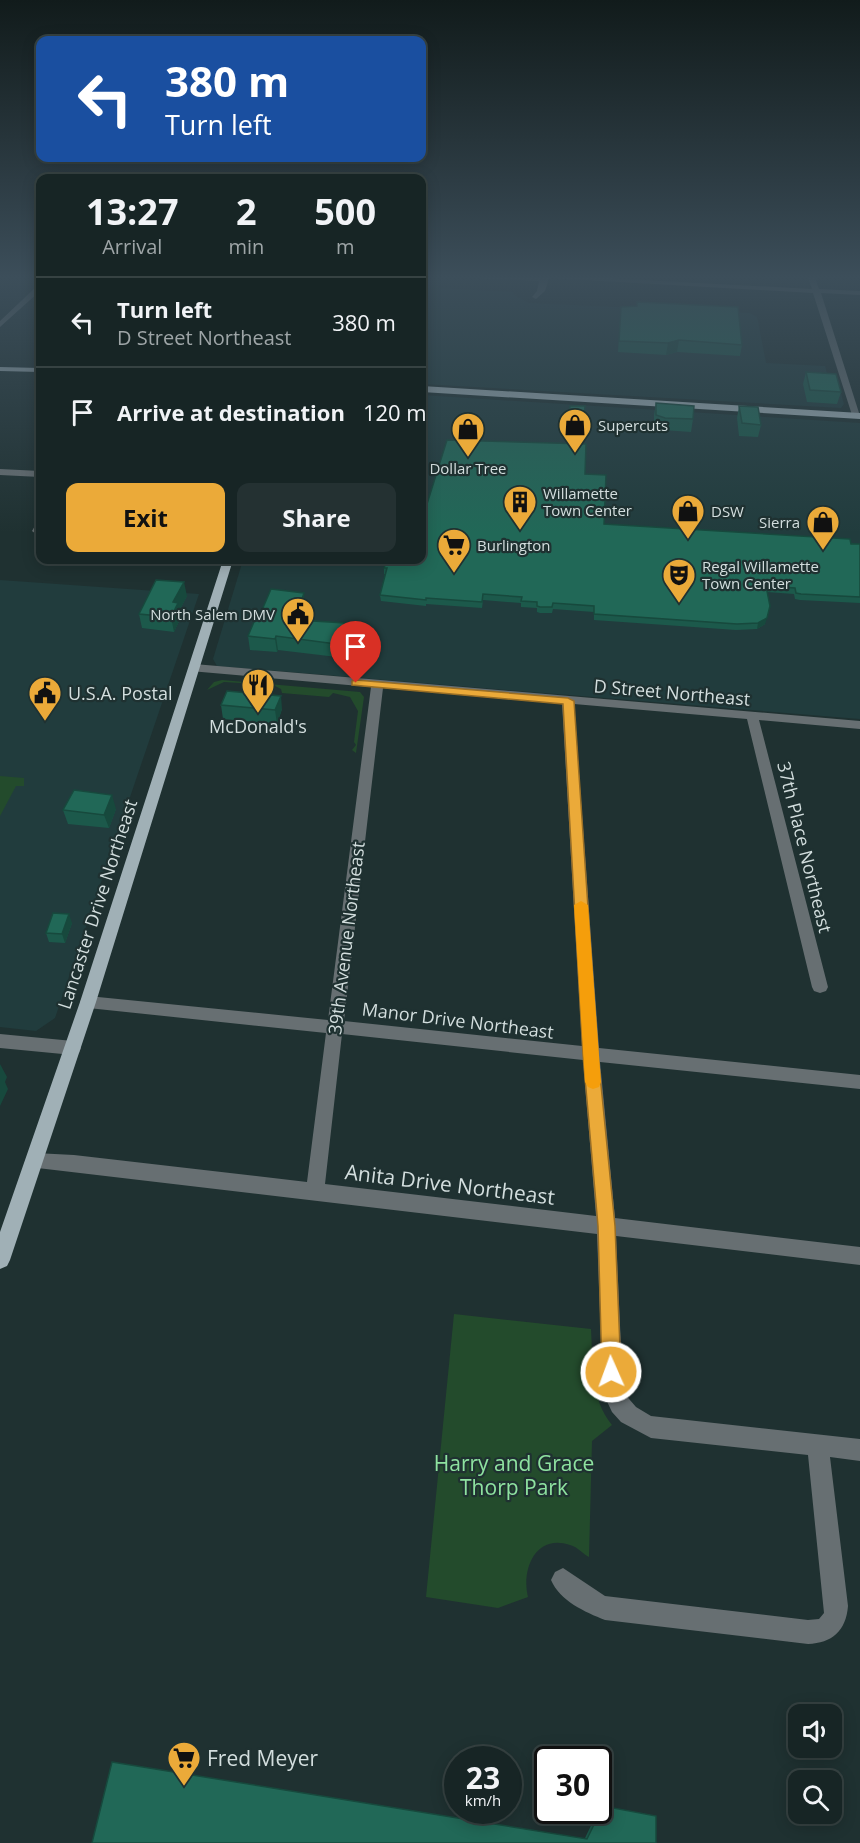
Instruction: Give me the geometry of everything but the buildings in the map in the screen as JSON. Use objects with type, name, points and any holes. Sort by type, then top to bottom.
[{"type":"main road","points":[[0,369],[36,370]]},
{"type":"main road","points":[[426,390],[858,416]]},
{"type":"main road","name":"Lancaster Drive Northeast","points":[[0,1260],[88,1002],[227,564]]},
{"type":"street","points":[[840,361],[858,416]]},
{"type":"street","points":[[0,472],[36,474]]},
{"type":"street","name":"D Street Northeast","points":[[194,668],[860,725]]},
{"type":"street","name":"39th Avenue Northeast","points":[[315,1191],[377,685]]},
{"type":"street","points":[[568,701],[591,1055],[606,1226],[613,1393],[618,1404],[639,1423],[651,1427],[860,1450]]},
{"type":"street","name":"37th Place Northeast","points":[[752,716],[820,987]]},
{"type":"street","name":"Manor Drive Northeast","points":[[88,1002],[335,1025],[591,1055],[860,1082]]},
{"type":"street","points":[[0,1041],[72,1048]]},
{"type":"street","name":"Anita Drive Northeast","points":[[35,1161],[74,1163],[860,1256]]},
{"type":"street","points":[[563,1580],[598,1607],[823,1632],[831,1627],[836,1618],[836,1606],[818,1445]]},
{"type":"shaded area","points":[[426,361],[766,361],[766,363],[825,366],[830,384],[839,386],[844,404],[841,408],[426,384]]},
{"type":"shaded area","name":"Willamette Town Center","points":[[426,395],[860,423],[860,719],[217,666],[213,659],[242,564],[426,564]]},
{"type":"shaded area","points":[[0,580],[199,594],[55,1018],[36,1031],[0,1027]]},
{"type":"green space","points":[[222,680],[360,692],[364,697],[356,753],[352,750],[356,745],[354,742],[358,711],[350,697],[333,693],[329,697],[282,693],[281,689],[273,685],[224,682],[207,690],[214,682]]},
{"type":"green space","points":[[0,776],[24,778],[24,786],[16,786],[0,816]]},
{"type":"green space","name":"Harry and Grace Thorp Park","points":[[454,1314],[591,1329],[596,1392],[605,1415],[612,1425],[592,1441],[589,1557],[570,1545],[548,1544],[540,1549],[529,1565],[526,1586],[528,1597],[498,1608],[426,1597]]},
{"type":"slow traffic","points":[[581,905],[593,1082]]},
{"type":"place","name":"Supercuts","points":[[575,454]]},
{"type":"place","name":"Dollar Tree","points":[[468,458]]},
{"type":"place","name":"Willamette Town Center","points":[[520,531]]},
{"type":"place","name":"DSW","points":[[688,540]]},
{"type":"place","name":"Sierra","points":[[823,551]]},
{"type":"place","name":"Burlington","points":[[454,574]]},
{"type":"place","name":"Regal Willamette Town Center","points":[[679,604]]},
{"type":"place","name":"North Salem DMV","points":[[298,643]]},
{"type":"place","name":"McDonald's","points":[[258,714]]},
{"type":"place","name":"U.S.A. Postal","points":[[45,722]]},
{"type":"place","name":"Fred Meyer","points":[[184,1787]]},
{"type":"route","points":[[356,683],[568,701],[591,1055],[606,1226],[611,1372]]}]
